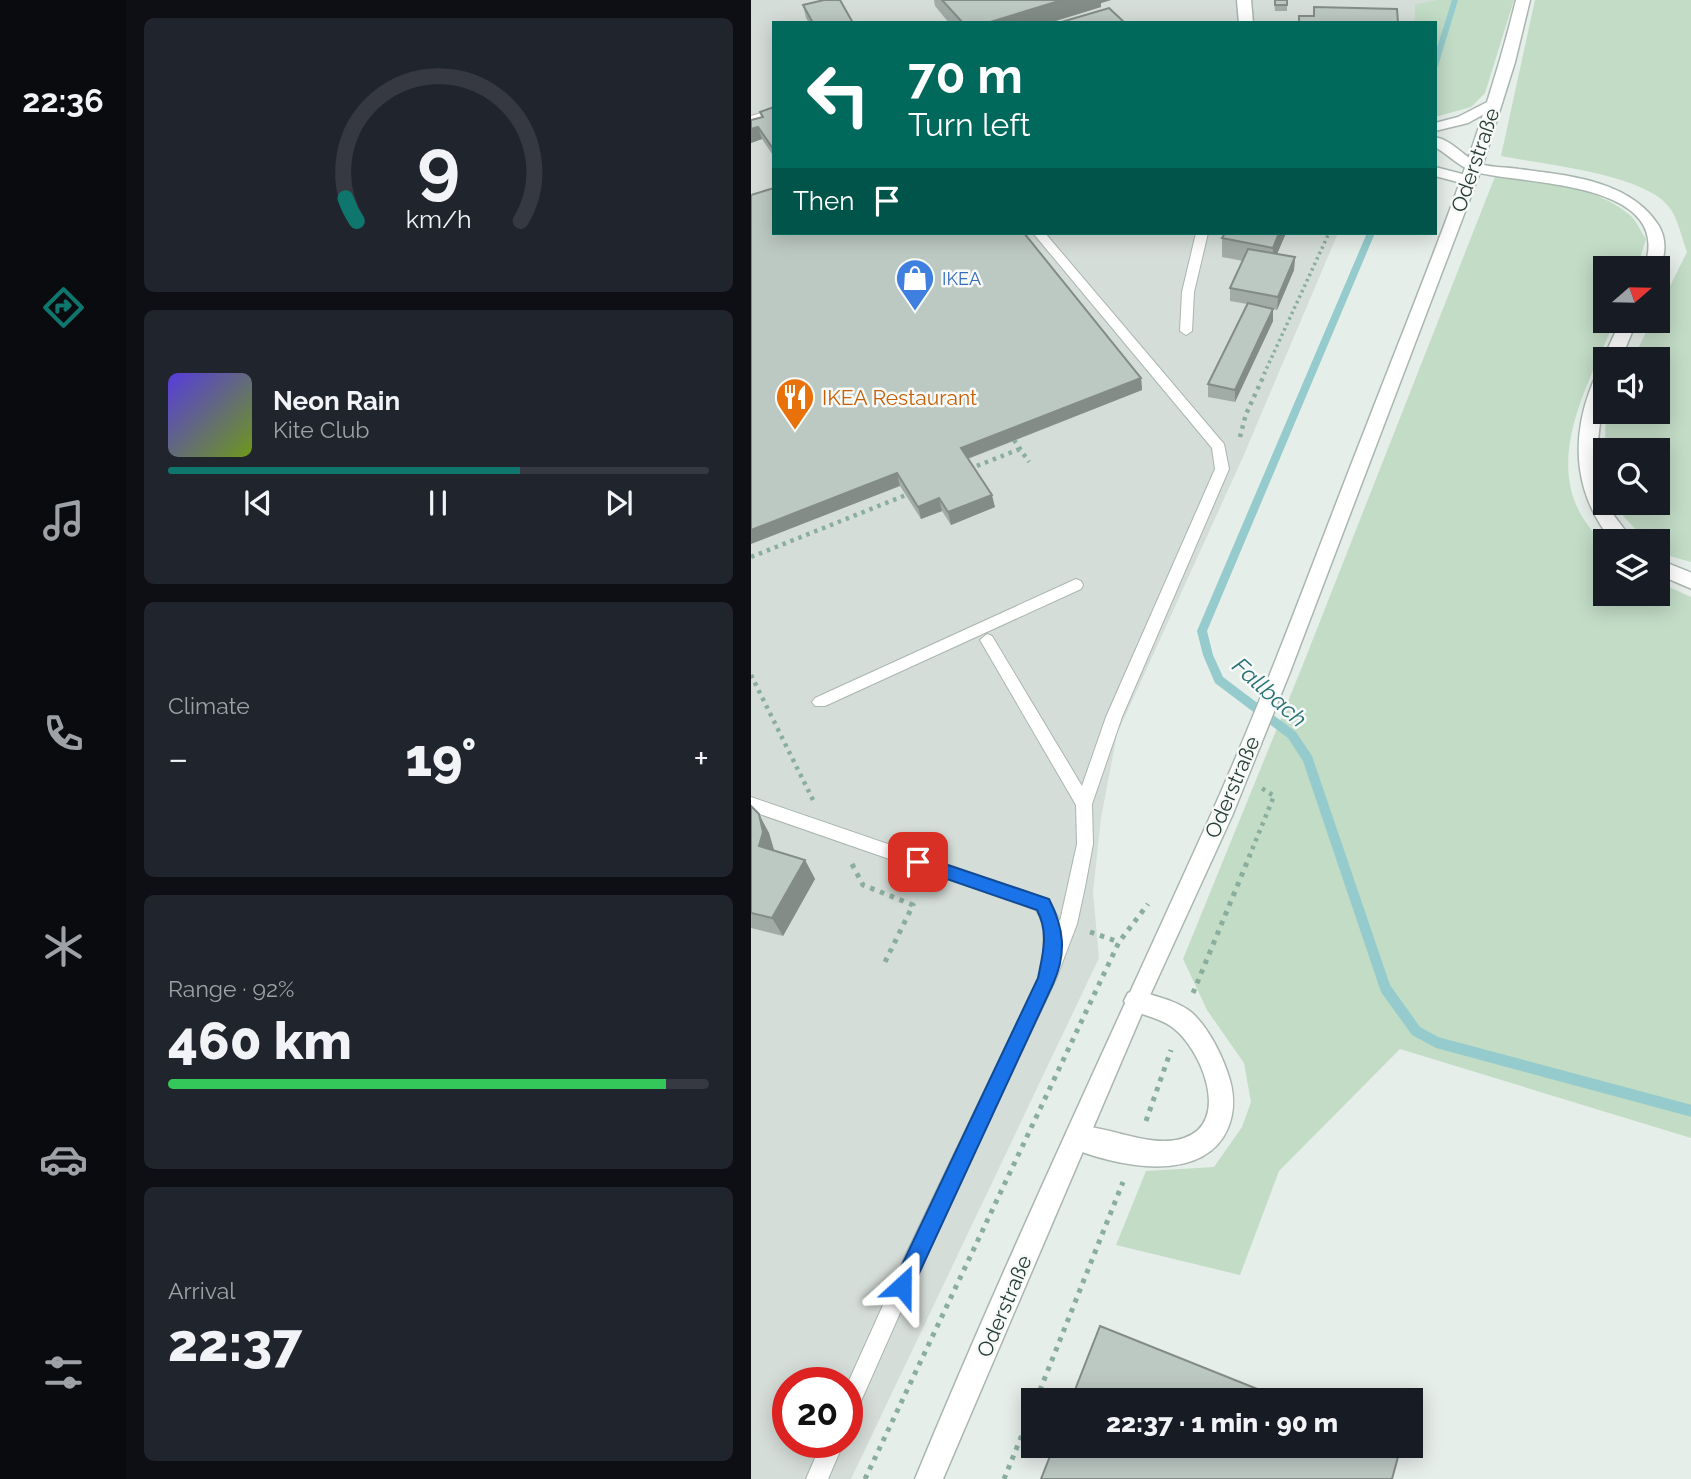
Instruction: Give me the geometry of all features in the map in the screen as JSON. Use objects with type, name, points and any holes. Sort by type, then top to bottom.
[{"type":"street","points":[[1244,0],[1246,21]]},
{"type":"street","name":"Oderstraße","points":[[929,1479],[1136,1001],[1239,774],[1280,673],[1472,174],[1523,0]]},
{"type":"street","points":[[1437,126],[1463,120],[1495,102]]},
{"type":"street","points":[[1437,142],[1449,146],[1472,174]]},
{"type":"street","points":[[1437,171],[1570,180],[1630,204],[1654,229],[1658,243],[1655,256]]},
{"type":"street","points":[[1593,403],[1585,453],[1586,478],[1597,506],[1614,529]]},
{"type":"street","points":[[1670,572],[1691,582]]},
{"type":"street","points":[[1078,1138],[1152,1153],[1184,1152],[1204,1142],[1218,1121],[1224,1099],[1211,1055],[1182,1020],[1136,1001]]},
{"type":"lane","points":[[751,119],[772,113]]},
{"type":"lane","points":[[1041,235],[1219,447],[1223,457],[1222,469],[1114,717],[1083,804]]},
{"type":"lane","points":[[1186,331],[1188,292],[1202,235]]},
{"type":"lane","points":[[820,702],[1076,585]]},
{"type":"lane","points":[[863,1374],[913,1261],[1047,979],[1068,924],[1085,844],[1086,817],[1083,804],[987,640]]},
{"type":"lane","points":[[751,804],[1043,904],[1053,924],[1054,946],[1047,979]]},
{"type":"lane","points":[[817,1479],[826,1458]]},
{"type":"path","points":[[1223,457],[1239,440],[1246,414],[1328,235]]},
{"type":"path","points":[[1014,440],[1029,462]]},
{"type":"path","points":[[969,469],[1020,449]]},
{"type":"path","points":[[751,557],[906,495]]},
{"type":"path","points":[[751,675],[815,803],[804,822]]},
{"type":"path","points":[[1041,1388],[1135,1150],[1182,1020],[1274,796],[1239,774]]},
{"type":"path","points":[[865,1479],[1119,942],[1156,892]]},
{"type":"path","points":[[1004,1479],[1021,1437]]},
{"type":"shaded area","points":[[751,0],[1436,0],[1415,4],[1414,21],[772,21],[772,235],[1337,235],[1243,457],[1117,734],[1101,818],[1093,892],[1099,958],[863,1454],[863,1367],[772,1367],[772,1458],[861,1458],[851,1479],[751,1479]]},
{"type":"green space","points":[[1436,0],[1514,0],[1485,93],[1471,107],[1437,116],[1437,21],[1414,21],[1415,4]]},
{"type":"green space","points":[[1535,0],[1691,0],[1691,562],[1670,556],[1670,529],[1636,529],[1623,515],[1670,515],[1670,438],[1605,438],[1606,424],[1670,424],[1670,347],[1639,347],[1646,333],[1670,333],[1670,286],[1687,252],[1672,212],[1657,196],[1616,178],[1501,156]]},
{"type":"green space","points":[[1496,174],[1566,186],[1601,197],[1617,206],[1631,216],[1646,239],[1641,256],[1593,256],[1593,333],[1610,333],[1604,347],[1593,347],[1593,372],[1571,435],[1568,463],[1572,491],[1583,518],[1593,530],[1593,606],[1670,606],[1670,587],[1691,597],[1691,1138],[1400,1049],[1279,1171],[1240,1275],[1116,1245],[1146,1171],[1214,1167],[1242,1127],[1251,1102],[1244,1063],[1207,1010],[1183,959],[1302,667]]},
{"type":"building","points":[[824,0],[840,0],[852,21],[812,21],[803,5]]},
{"type":"building","points":[[942,0],[1062,0],[994,21],[961,21]]},
{"type":"building","points":[[1275,0],[1287,0],[1287,5],[1275,5]]},
{"type":"building","points":[[1314,7],[1397,9],[1398,21],[1299,21],[1299,16],[1314,16]]},
{"type":"building","points":[[1109,8],[1123,21],[1065,21]]},
{"type":"building","points":[[772,108],[772,147],[758,127],[751,129],[751,120],[763,117],[760,112]]},
{"type":"building","name":"IKEA","points":[[772,189],[772,235],[1026,235],[1141,378],[961,448],[992,495],[948,512],[939,498],[918,507],[897,473],[751,530],[751,195]]},
{"type":"building","points":[[1224,235],[1278,235],[1273,248],[1222,238]]},
{"type":"building","points":[[1248,249],[1295,257],[1278,297],[1230,288]]},
{"type":"building","points":[[1248,303],[1273,309],[1235,390],[1208,384]]},
{"type":"building","points":[[751,806],[759,814],[763,832],[759,846],[805,860],[772,918],[751,913]]},
{"type":"building","points":[[1100,1326],[1255,1388],[1076,1388]]},
{"type":"building","points":[[1049,1458],[1398,1458],[1392,1479],[1041,1479]]},
{"type":"waterway","name":"Fallbach","points":[[1437,59],[1455,0]]},
{"type":"waterway","name":"Fallbach","points":[[1370,235],[1202,631],[1208,655],[1219,680],[1292,735],[1308,759],[1385,988],[1416,1031],[1436,1042],[1692,1111]]},
{"type":"place","name":"IKEA","points":[[915,312]]},
{"type":"place","name":"IKEA Restaurant","points":[[795,431]]},
{"type":"route","points":[[902,1286],[1047,979],[1054,946],[1053,924],[1043,904],[918,862]]}]
